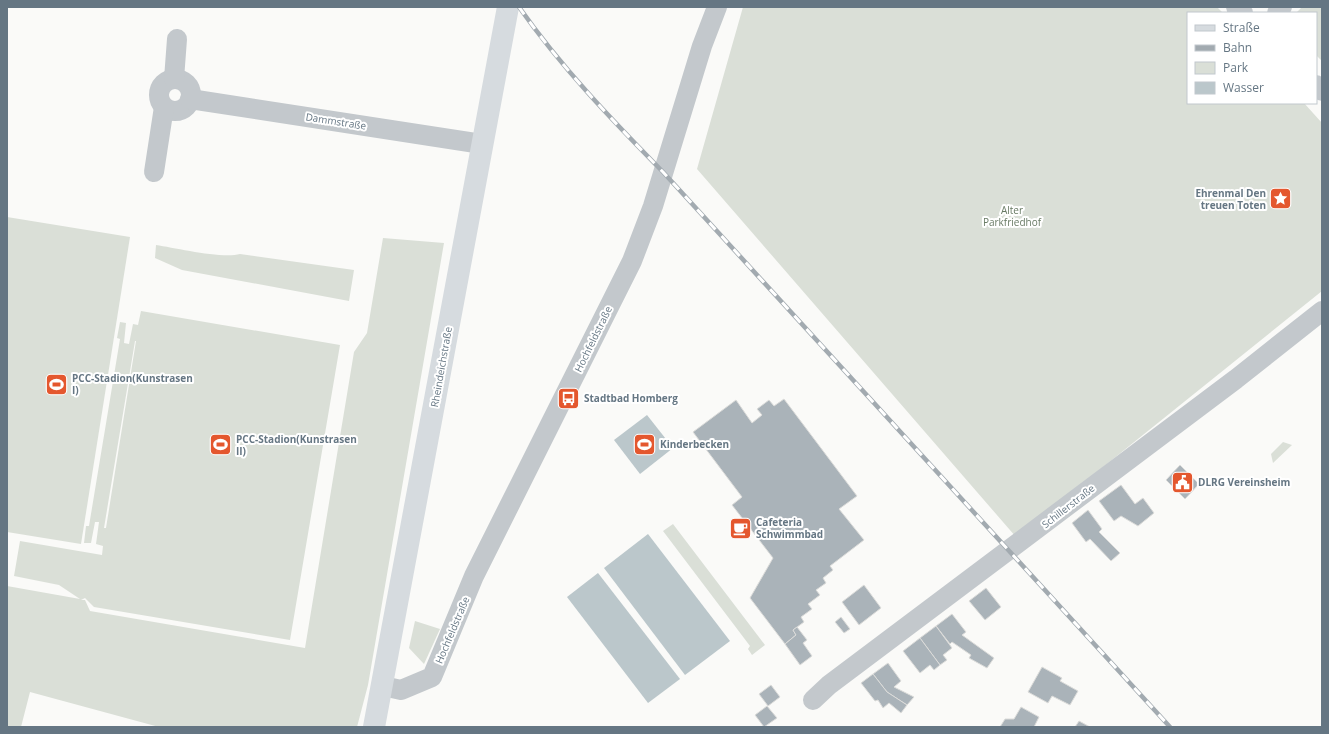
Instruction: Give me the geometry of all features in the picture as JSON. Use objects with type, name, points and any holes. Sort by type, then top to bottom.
[{"type":"main road","name":"Rheindeichstraße","points":[[374,727],[383,686],[508,7]]},
{"type":"street","name":"Hochfeldstraße","points":[[383,686],[401,690],[432,677],[474,576],[632,261],[653,206],[702,46],[717,7]]},
{"type":"street","points":[[174,78],[177,39]]},
{"type":"street","points":[[154,172],[157,100],[163,84],[174,78],[186,82],[189,87],[190,99],[187,105],[182,109],[176,111],[157,100]]},
{"type":"street","name":"Dammstraße","points":[[190,99],[482,144]]},
{"type":"street","name":"Schillerstraße","points":[[813,700],[829,685],[1236,379],[1322,311]]},
{"type":"green space","name":"Alter Parkfriedhof","points":[[743,7],[1217,7],[1222,12],[1187,12],[1187,104],[1305,104],[1322,123],[1322,291],[1016,537],[697,169]]},
{"type":"green space","points":[[1302,7],[1322,7],[1322,61],[1317,56],[1317,12],[1297,12]]},
{"type":"green space","name":"PCC-Stadion(Kunstrasen I)","points":[[7,217],[130,237],[81,544],[7,532]]},
{"type":"green space","points":[[383,238],[444,243],[368,685],[357,727],[159,727],[30,692],[21,727],[7,727],[7,586],[80,599],[59,585],[14,576],[20,541],[102,555],[103,546],[96,544],[99,522],[95,522],[91,543],[84,543],[86,526],[89,526],[120,339],[117,338],[120,322],[126,323],[124,343],[129,344],[133,324],[138,325],[141,311],[340,345],[290,640],[94,607],[85,598],[81,600],[85,600],[90,611],[305,648],[354,352],[367,333]],"holes":[[[135,341],[106,528],[104,528]]]},
{"type":"green space","points":[[156,245],[211,254],[240,254],[354,270],[349,301],[182,270],[155,258]]},
{"type":"green space","points":[[1283,442],[1292,445],[1273,463],[1271,454]]},
{"type":"green space","points":[[673,524],[765,645],[752,655],[748,649],[750,646],[663,531]]},
{"type":"green space","points":[[415,621],[440,629],[424,664],[409,648]]},
{"type":"water","name":"Kinderbecken","points":[[647,415],[673,448],[640,474],[614,440]]},
{"type":"water","points":[[648,534],[730,641],[685,675],[604,568]]},
{"type":"water","points":[[598,573],[680,679],[648,703],[567,597]]},
{"type":"building","points":[[784,399],[857,496],[839,509],[864,540],[830,566],[833,570],[823,578],[826,583],[816,590],[820,595],[808,604],[812,609],[801,617],[804,622],[793,630],[796,635],[785,644],[750,598],[773,558],[732,505],[742,497],[693,432],[736,400],[752,423],[762,415],[757,409],[769,400],[774,406]]},
{"type":"building","name":"DLRG Vereinsheim","points":[[1180,465],[1199,484],[1185,499],[1166,480]]},
{"type":"building","points":[[1121,485],[1135,504],[1143,498],[1154,513],[1138,526],[1121,516],[1114,521],[1099,501]]},
{"type":"building","points":[[1088,510],[1102,529],[1099,532],[1120,553],[1111,561],[1090,539],[1086,542],[1072,523]]},
{"type":"building","points":[[864,585],[881,608],[859,625],[842,602]]},
{"type":"building","points":[[986,588],[1001,607],[985,620],[969,601]]},
{"type":"building","points":[[952,614],[966,632],[962,635],[994,658],[987,668],[969,658],[971,655],[952,642],[950,644],[936,626]]},
{"type":"building","points":[[841,617],[850,629],[844,633],[835,622]]},
{"type":"building","points":[[936,626],[952,648],[943,655],[947,660],[940,665],[920,638]]},
{"type":"building","points":[[797,627],[807,640],[803,643],[812,656],[800,665],[785,644],[796,635],[793,630]]},
{"type":"building","points":[[920,638],[940,665],[934,670],[930,665],[920,673],[903,651]]},
{"type":"building","points":[[888,663],[901,681],[894,687],[914,697],[907,705],[887,692],[873,674]]},
{"type":"building","points":[[1042,667],[1062,678],[1060,681],[1078,691],[1070,705],[1052,696],[1048,703],[1028,692]]},
{"type":"building","points":[[873,674],[887,692],[907,705],[901,713],[889,703],[883,708],[878,700],[875,701],[861,683]]},
{"type":"building","points":[[771,685],[780,697],[768,706],[759,694]]},
{"type":"building","points":[[767,706],[777,718],[764,727],[755,715]]},
{"type":"building","points":[[1021,707],[1039,717],[1034,727],[1000,727],[1005,719],[1014,719]]},
{"type":"building","points":[[1079,721],[1090,727],[1075,727]]},
{"type":"railway","points":[[519,7],[552,51],[625,133],[663,172],[1170,727]]},
{"type":"place","name":"Ehrenmal Den treuen Toten","points":[[1281,199]]},
{"type":"place","name":"PCC-Stadion(Kunstrasen I)","points":[[57,384]]},
{"type":"place","name":"Stadtbad Homberg","points":[[569,398]]},
{"type":"place","name":"Kinderbecken","points":[[644,444]]},
{"type":"place","name":"PCC-Stadion(Kunstrasen II)","points":[[221,445]]},
{"type":"place","name":"DLRG Vereinsheim","points":[[1183,482]]},
{"type":"place","name":"Cafeteria Schwimmbad","points":[[741,528]]}]
